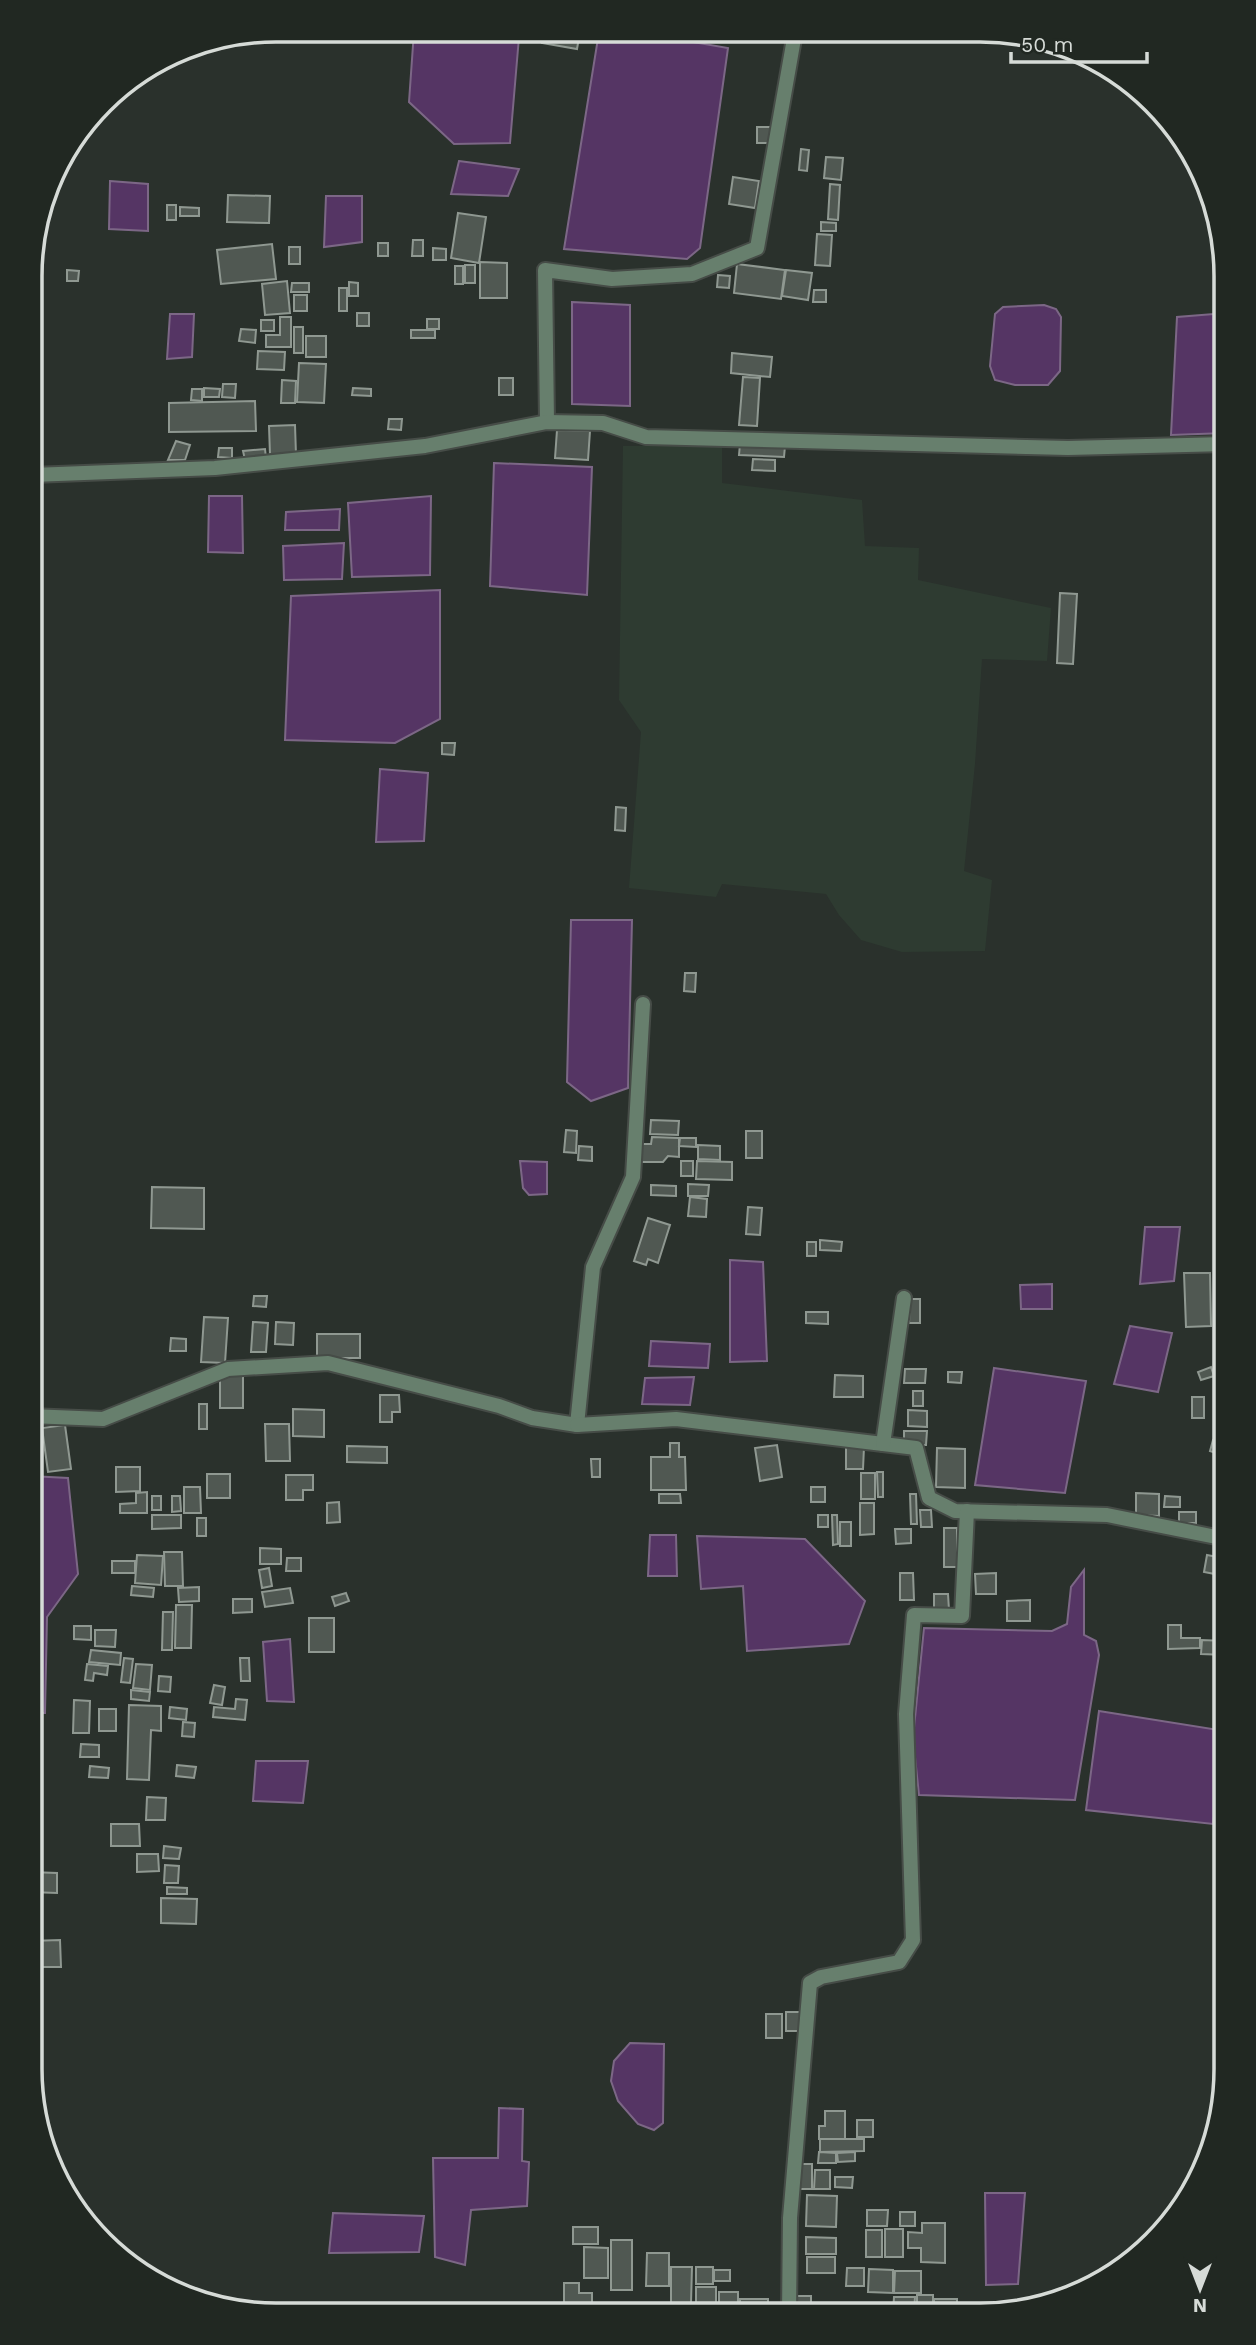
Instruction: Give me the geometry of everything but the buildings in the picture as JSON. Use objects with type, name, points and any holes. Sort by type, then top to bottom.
[{"type":"street","points":[[547,422],[545,270],[612,279],[692,274],[757,248],[793,42]]},
{"type":"street","points":[[42,475],[228,467],[425,446],[547,422],[603,423],[646,437],[1068,448],[1214,444]]},
{"type":"street","points":[[578,1425],[593,1267],[633,1177],[643,1004]]},
{"type":"street","points":[[883,1444],[904,1298]]},
{"type":"street","points":[[42,1416],[103,1419],[228,1369],[328,1363],[499,1406],[532,1418],[578,1425],[676,1419],[916,1448],[929,1498],[955,1511],[1107,1515],[1213,1536]]},
{"type":"street","points":[[789,2303],[790,2218],[810,1983],[821,1977],[899,1962],[913,1940],[906,1714],[914,1615],[962,1616],[967,1511]]},
{"type":"shaded area","points":[[413,42],[519,42],[510,143],[454,144],[409,102]]},
{"type":"shaded area","points":[[597,42],[693,42],[728,48],[700,248],[687,259],[564,249]]},
{"type":"shaded area","points":[[459,161],[519,169],[508,196],[451,194]]},
{"type":"shaded area","points":[[110,181],[148,184],[148,231],[109,229]]},
{"type":"shaded area","points":[[326,196],[362,196],[362,242],[324,247]]},
{"type":"shaded area","points":[[572,302],[630,305],[630,406],[572,404]]},
{"type":"shaded area","points":[[1044,305],[1056,309],[1061,317],[1060,371],[1048,385],[1015,385],[995,380],[990,366],[995,314],[1003,307]]},
{"type":"shaded area","points":[[170,314],[194,314],[192,357],[167,359]]},
{"type":"shaded area","points":[[1214,314],[1214,433],[1171,435],[1177,317]]},
{"type":"shaded area","points":[[623,446],[722,446],[722,483],[862,500],[865,546],[919,548],[918,580],[1051,608],[1047,661],[982,659],[964,871],[992,880],[985,951],[902,952],[861,940],[839,915],[826,894],[722,884],[716,897],[629,888],[641,732],[619,700]]},
{"type":"shaded area","points":[[494,463],[592,467],[587,595],[490,586]]},
{"type":"shaded area","points":[[209,496],[242,496],[243,553],[208,552]]},
{"type":"shaded area","points":[[431,496],[430,575],[352,577],[348,503]]},
{"type":"shaded area","points":[[340,509],[339,530],[285,530],[286,512]]},
{"type":"shaded area","points":[[344,543],[342,579],[284,580],[283,546]]},
{"type":"shaded area","points":[[440,590],[440,719],[395,743],[285,740],[291,596]]},
{"type":"shaded area","points":[[380,769],[428,773],[424,841],[376,842]]},
{"type":"shaded area","points":[[571,920],[632,920],[628,1088],[591,1101],[567,1082]]},
{"type":"shaded area","points":[[520,1161],[547,1162],[547,1194],[529,1195],[523,1188]]},
{"type":"shaded area","points":[[1145,1227],[1180,1227],[1174,1281],[1140,1284]]},
{"type":"shaded area","points":[[730,1260],[763,1262],[767,1361],[730,1362]]},
{"type":"shaded area","points":[[1052,1284],[1052,1309],[1021,1309],[1020,1285]]},
{"type":"shaded area","points":[[1130,1326],[1172,1333],[1158,1392],[1114,1384]]},
{"type":"shaded area","points":[[651,1341],[710,1344],[708,1368],[649,1366]]},
{"type":"shaded area","points":[[994,1368],[1086,1381],[1065,1493],[975,1485]]},
{"type":"shaded area","points":[[694,1377],[690,1405],[642,1404],[645,1378]]},
{"type":"shaded area","points":[[42,1477],[68,1478],[78,1574],[47,1617],[45,1713],[42,1713]]},
{"type":"shaded area","points":[[650,1535],[676,1535],[677,1576],[648,1576]]},
{"type":"shaded area","points":[[697,1536],[805,1539],[865,1601],[849,1644],[747,1651],[743,1586],[701,1589]]},
{"type":"shaded area","points":[[1084,1570],[1084,1635],[1096,1641],[1099,1655],[1075,1800],[919,1795],[913,1738],[924,1628],[1052,1631],[1067,1624],[1071,1587]]},
{"type":"shaded area","points":[[290,1639],[294,1702],[267,1701],[263,1642]]},
{"type":"shaded area","points":[[1099,1711],[1213,1729],[1213,1824],[1086,1810]]},
{"type":"shaded area","points":[[256,1761],[308,1761],[303,1803],[253,1801]]},
{"type":"shaded area","points":[[630,2043],[664,2044],[663,2123],[654,2130],[638,2124],[618,2101],[611,2081],[614,2061]]},
{"type":"shaded area","points":[[499,2108],[523,2109],[522,2161],[529,2162],[527,2206],[471,2210],[465,2265],[435,2257],[433,2158],[498,2158]]},
{"type":"shaded area","points":[[985,2193],[1025,2193],[1018,2284],[986,2285]]},
{"type":"shaded area","points":[[333,2213],[424,2216],[419,2252],[329,2253]]}]
